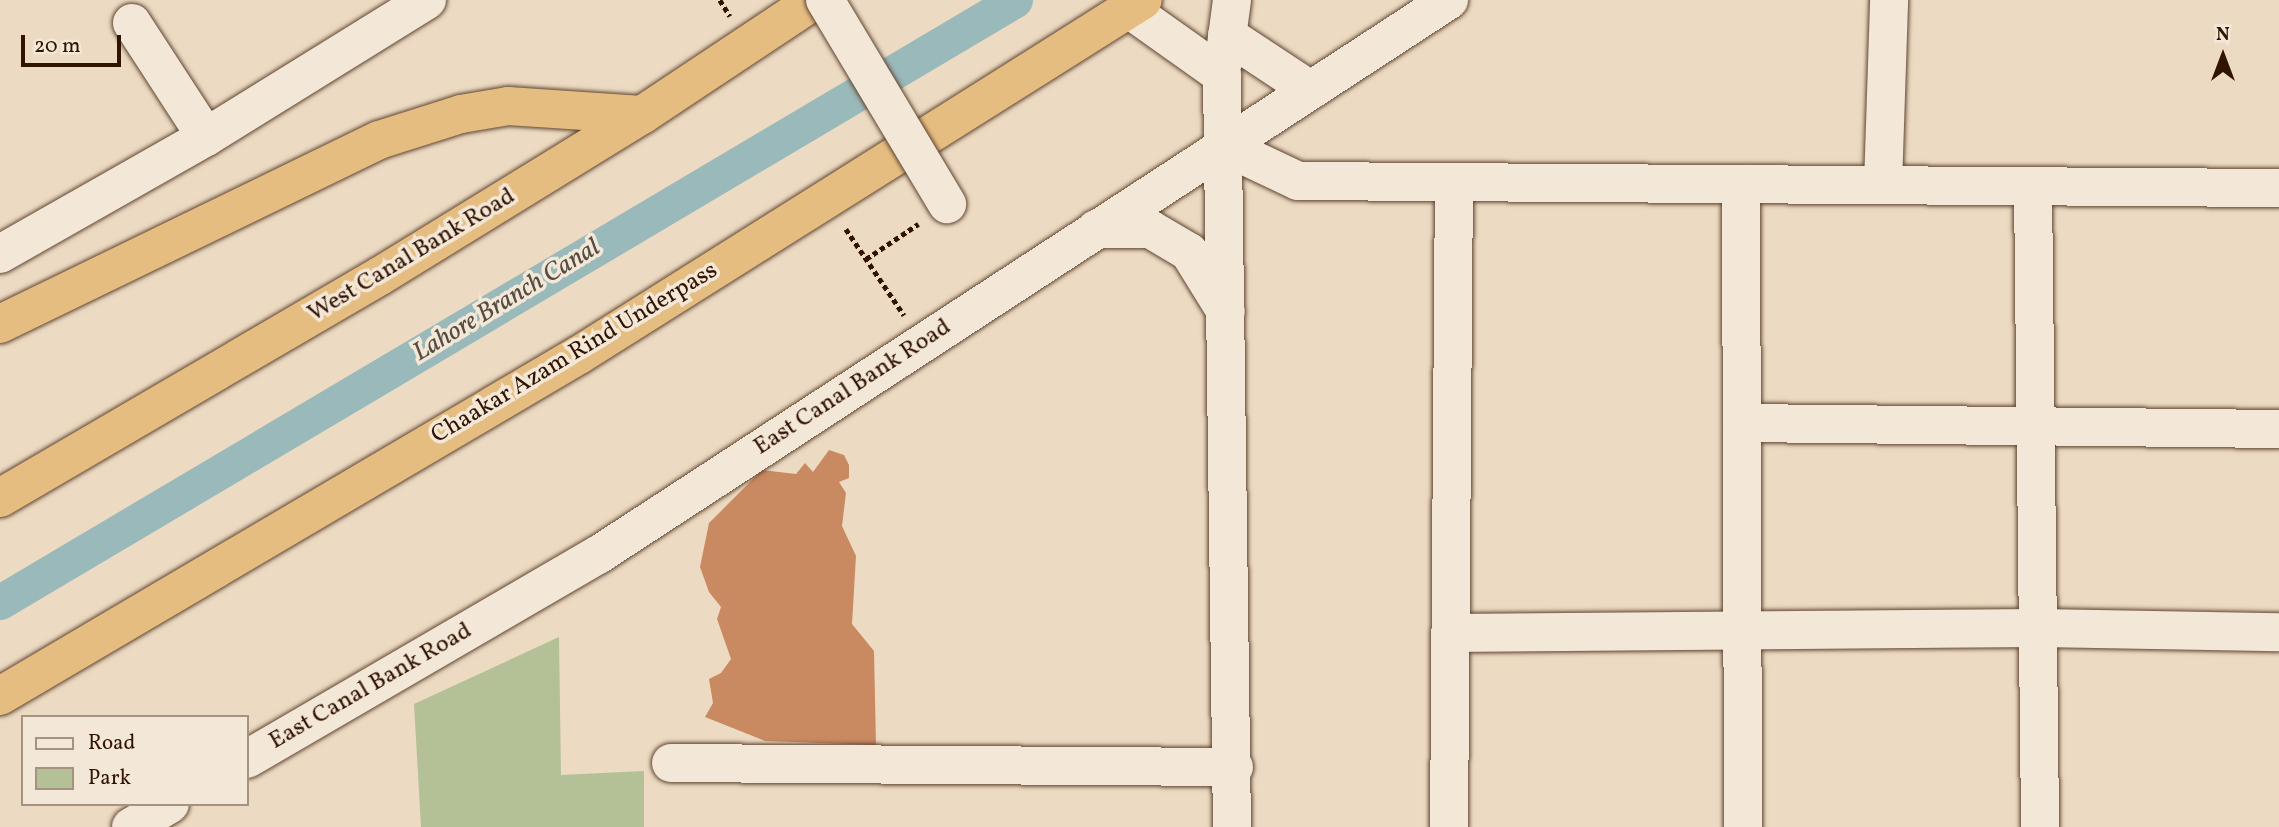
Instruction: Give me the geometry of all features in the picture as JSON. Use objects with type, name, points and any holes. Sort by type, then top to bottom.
[{"type":"highway","name":"West Canal Bank Road","points":[[0,498],[380,276],[642,115],[815,0]]},
{"type":"highway","name":"Chaakar Azam Rind Underpass","points":[[0,696],[567,362],[1136,4]]},
{"type":"highway","points":[[0,324],[379,140],[461,114],[508,106],[642,115]]},
{"type":"street","points":[[0,254],[206,138],[427,0]]},
{"type":"street","points":[[825,0],[947,204]]},
{"type":"street","name":"East Canal Bank Road","points":[[248,758],[598,555],[1449,0]]},
{"type":"street","points":[[1883,185],[1889,0]]},
{"type":"street","points":[[1136,4],[1222,75]]},
{"type":"street","points":[[1230,18],[1310,90]]},
{"type":"street","points":[[1230,18],[1222,75],[1233,827]]},
{"type":"street","points":[[132,23],[206,138]]},
{"type":"street","points":[[1224,146],[1298,181],[2279,188]]},
{"type":"street","points":[[1448,827],[1454,182]]},
{"type":"street","points":[[1741,184],[1743,827]]},
{"type":"street","points":[[2033,186],[2040,628],[2040,827]]},
{"type":"street","points":[[1097,229],[1150,229],[1189,252],[1227,315]]},
{"type":"street","points":[[1742,423],[2279,429]]},
{"type":"street","points":[[1450,633],[2040,628],[2279,632]]},
{"type":"street","points":[[671,763],[1234,767]]},
{"type":"street","points":[[131,827],[167,806]]},
{"type":"path","points":[[826,200],[922,343]]},
{"type":"path","points":[[866,259],[947,204]]},
{"type":"green space","points":[[559,637],[561,775],[644,771],[644,827],[421,827],[414,704]]},
{"type":"building","points":[[829,450],[844,455],[849,465],[849,478],[839,482],[846,493],[842,526],[856,556],[852,624],[874,651],[876,745],[765,741],[705,717],[713,703],[709,679],[721,673],[731,659],[717,619],[721,607],[709,592],[700,567],[709,523],[762,470],[796,474],[805,463],[813,472]]},
{"type":"waterway","name":"Lahore Branch Canal","points":[[0,602],[1015,0]]}]
